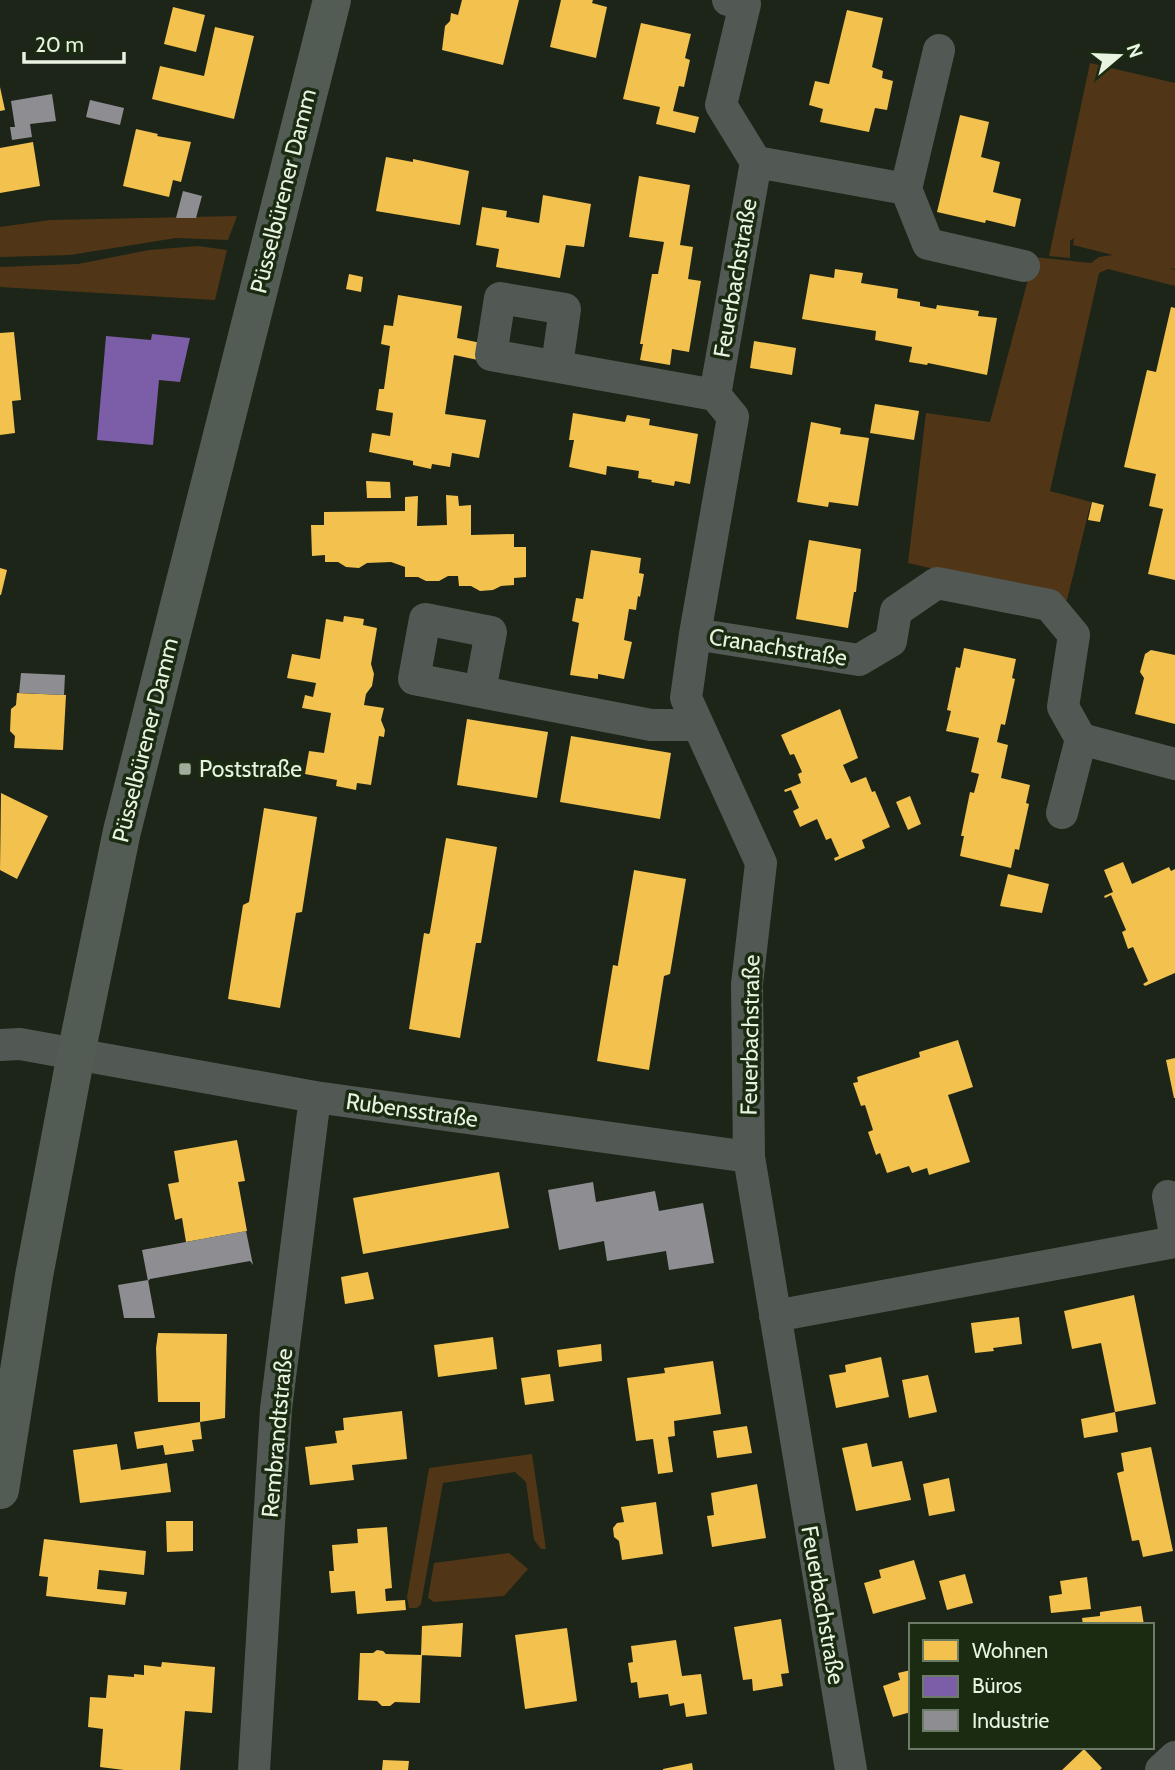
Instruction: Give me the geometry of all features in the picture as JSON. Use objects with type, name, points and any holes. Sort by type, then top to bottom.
[{"type":"main road","name":"Püsselbürener Damm","points":[[0,1490],[34,1276],[76,1054],[125,819],[332,0]]},
{"type":"street","points":[[728,0],[745,4],[721,105],[756,162],[906,189]]},
{"type":"street","points":[[939,50],[906,189],[928,244],[1024,266]]},
{"type":"street","name":"Feuerbachstraße","points":[[756,162],[715,395],[733,417],[686,698],[761,863],[747,984],[749,1157],[850,1770]]},
{"type":"street","points":[[557,365],[715,395]]},
{"type":"street","name":"Cranachstraße","points":[[695,634],[859,660],[891,641],[896,611],[937,583],[1049,605],[1074,635],[1063,707],[1082,739]]},
{"type":"street","points":[[480,691],[651,725],[697,725]]},
{"type":"street","points":[[1062,813],[1082,739],[1175,764]]},
{"type":"street","points":[[0,1045],[20,1044],[76,1054]]},
{"type":"street","name":"Rubensstraße","points":[[76,1054],[315,1097],[749,1157]]},
{"type":"street","name":"Rembrandtstraße","points":[[254,1770],[276,1409],[315,1097]]},
{"type":"street","points":[[1168,1196],[1175,1234]]},
{"type":"street","points":[[775,1316],[1175,1242]]},
{"type":"street","points":[[1161,1770],[1175,1757]]},
{"type":"shaded area","points":[[1090,63],[1175,83],[1175,269],[1169,268],[1175,270],[1175,286],[1108,269],[1099,273],[1050,491],[1091,502],[1067,600],[908,563],[926,413],[990,422],[1034,257],[1091,263],[1099,257],[1113,255],[1073,245],[1074,238],[1070,241],[1070,258],[1049,256]]},
{"type":"shaded area","points":[[237,216],[228,240],[176,238],[70,255],[0,257],[0,227],[50,220]]},
{"type":"shaded area","points":[[198,246],[227,250],[215,300],[0,287],[0,267],[78,264],[149,250]]},
{"type":"shaded area","points":[[532,1454],[546,1549],[541,1549],[534,1540],[526,1482],[515,1472],[443,1483],[421,1604],[417,1608],[409,1608],[407,1597],[429,1468]]},
{"type":"shaded area","points":[[509,1553],[528,1569],[504,1596],[434,1602],[428,1598],[434,1563]]},
{"type":"building: Wohnen","points":[[462,0],[519,0],[503,65],[442,50],[445,26],[450,21],[451,13],[458,15]]},
{"type":"building: Wohnen","points":[[561,0],[593,0],[592,3],[607,7],[596,58],[550,47]]},
{"type":"building: Wohnen","points":[[173,7],[205,15],[196,52],[164,44]]},
{"type":"building: Wohnen","points":[[847,10],[883,18],[872,67],[883,71],[882,78],[893,81],[887,110],[875,108],[869,132],[820,122],[823,109],[809,105],[815,81],[829,84]]},
{"type":"building: Wohnen","points":[[641,23],[691,34],[685,58],[690,60],[684,87],[679,86],[673,111],[699,117],[695,133],[656,124],[660,107],[623,99]]},
{"type":"building: Wohnen","points":[[215,27],[254,36],[234,119],[152,99],[160,66],[204,76]]},
{"type":"building: Wohnen","points":[[0,87],[5,110],[0,111]]},
{"type":"building: Wohnen","points":[[960,115],[989,122],[981,157],[1000,162],[993,192],[1021,199],[1015,227],[937,212]]},
{"type":"building: Wohnen","points":[[136,129],[191,142],[181,182],[173,180],[169,197],[123,186]]},
{"type":"building: Wohnen","points":[[33,142],[40,186],[0,193],[0,148]]},
{"type":"building: Wohnen","points":[[386,157],[413,162],[413,159],[469,171],[460,225],[376,211]]},
{"type":"building: Wohnen","points":[[639,176],[690,185],[680,245],[693,247],[688,279],[701,281],[689,352],[672,349],[670,365],[640,360],[643,344],[640,344],[652,274],[658,274],[664,242],[629,237]]},
{"type":"building: Wohnen","points":[[543,195],[591,204],[584,247],[566,245],[560,278],[496,267],[499,249],[476,245],[482,207],[507,211],[506,217],[539,223]]},
{"type":"building: Wohnen","points":[[835,269],[863,273],[861,283],[898,289],[897,298],[920,302],[920,306],[936,309],[937,305],[979,311],[978,316],[997,318],[987,375],[928,363],[909,362],[912,347],[875,340],[876,331],[802,319],[810,274],[834,278]]},
{"type":"building: Wohnen","points":[[349,274],[363,277],[361,292],[346,289]]},
{"type":"building: Wohnen","points":[[398,295],[462,306],[457,338],[481,343],[478,360],[454,355],[445,414],[486,420],[479,458],[452,453],[450,467],[432,464],[431,469],[413,465],[413,461],[369,452],[372,433],[390,436],[393,413],[376,410],[379,389],[384,389],[390,346],[381,344],[384,325],[393,326]]},
{"type":"building: Wohnen","points":[[1171,307],[1175,308],[1175,580],[1148,574],[1163,509],[1149,506],[1156,474],[1124,467],[1147,370],[1156,372]]},
{"type":"building: Wohnen","points":[[14,332],[21,400],[12,401],[15,433],[0,435],[0,333]]},
{"type":"building: Wohnen","points":[[754,341],[796,348],[792,375],[750,368]]},
{"type":"building: Wohnen","points":[[875,404],[919,411],[914,440],[870,433]]},
{"type":"building: Wohnen","points":[[573,413],[625,422],[627,415],[650,419],[649,425],[698,434],[690,484],[675,481],[674,486],[651,482],[652,480],[638,478],[639,471],[607,466],[606,475],[569,467],[574,440],[569,440]]},
{"type":"building: Wohnen","points":[[811,422],[841,428],[840,434],[869,438],[858,506],[829,502],[828,507],[797,502]]},
{"type":"building: Wohnen","points":[[366,481],[390,482],[391,498],[367,498]]},
{"type":"building: Wohnen","points":[[446,495],[458,496],[459,506],[471,505],[471,535],[514,534],[514,547],[526,547],[526,577],[514,578],[514,585],[480,591],[471,586],[459,586],[458,576],[448,576],[439,581],[405,577],[405,567],[391,562],[367,563],[359,568],[346,567],[338,562],[325,562],[325,555],[312,556],[311,525],[324,525],[324,512],[405,511],[405,497],[418,496],[417,526],[447,525]]},
{"type":"building: Wohnen","points":[[1092,502],[1104,505],[1100,522],[1088,520]]},
{"type":"building: Wohnen","points":[[809,540],[861,549],[848,628],[796,619]]},
{"type":"building: Wohnen","points":[[591,550],[641,558],[639,573],[644,574],[640,597],[638,596],[636,610],[629,609],[624,640],[632,642],[624,679],[598,674],[598,679],[570,675],[579,623],[572,621],[576,598],[583,599]]},
{"type":"building: Wohnen","points":[[0,568],[7,570],[1,595],[0,595]]},
{"type":"building: Wohnen","points":[[344,616],[364,619],[363,625],[377,628],[371,664],[374,674],[372,686],[366,694],[364,705],[384,708],[381,720],[385,730],[384,737],[379,736],[371,785],[357,783],[356,790],[336,786],[337,780],[305,774],[309,751],[324,753],[331,713],[302,708],[305,695],[313,697],[316,683],[287,678],[292,654],[320,659],[326,619],[343,622]]},
{"type":"building: Wohnen","points":[[964,648],[1016,659],[1012,678],[1015,679],[1005,725],[1001,724],[997,742],[1008,745],[1001,778],[1030,785],[1026,803],[1029,804],[1019,850],[1015,849],[1011,868],[960,856],[970,792],[974,793],[979,774],[971,772],[979,738],[946,731],[951,711],[947,710],[956,667],[960,668]]},
{"type":"building: Wohnen","points":[[1151,650],[1175,655],[1175,724],[1135,714],[1144,678],[1140,672],[1145,654]]},
{"type":"building: Wohnen","points":[[17,693],[66,695],[63,750],[14,748],[15,736],[10,731],[11,709],[16,705]]},
{"type":"building: Wohnen","points":[[840,709],[858,758],[843,765],[851,783],[866,777],[890,827],[862,840],[865,848],[835,861],[834,858],[839,856],[831,838],[826,840],[817,819],[800,827],[793,811],[799,808],[791,790],[784,790],[801,783],[798,774],[802,772],[781,735]]},
{"type":"building: Wohnen","points":[[467,719],[548,732],[537,798],[457,785]]},
{"type":"building: Wohnen","points":[[571,736],[671,753],[660,819],[560,802]]},
{"type":"building: Wohnen","points":[[1,793],[48,816],[17,879],[0,870]]},
{"type":"building: Wohnen","points":[[910,796],[921,824],[908,830],[896,802]]},
{"type":"building: Wohnen","points":[[264,808],[317,817],[302,912],[296,913],[280,1008],[228,999],[243,905],[249,902]]},
{"type":"building: Wohnen","points":[[446,838],[497,847],[481,943],[476,943],[460,1038],[409,1029],[424,933],[430,932]]},
{"type":"building: Wohnen","points":[[1123,862],[1132,884],[1169,867],[1171,871],[1175,869],[1175,973],[1145,986],[1143,984],[1148,981],[1133,947],[1128,949],[1122,932],[1126,930],[1111,895],[1105,898],[1104,896],[1113,892],[1104,870]]},
{"type":"building: Wohnen","points":[[634,870],[686,879],[670,974],[664,976],[649,1070],[597,1061],[613,965],[618,966]]},
{"type":"building: Wohnen","points":[[1008,874],[1049,884],[1042,913],[1000,906]]},
{"type":"building: Wohnen","points":[[958,1040],[973,1087],[948,1095],[970,1162],[929,1175],[927,1168],[912,1173],[909,1166],[887,1173],[880,1153],[876,1155],[868,1132],[873,1130],[865,1105],[861,1106],[853,1083],[858,1082],[857,1077],[920,1057],[919,1052]]},
{"type":"building: Wohnen","points":[[1175,1058],[1175,1098],[1174,1098],[1166,1060]]},
{"type":"building: Wohnen","points":[[237,1140],[245,1181],[238,1182],[247,1231],[186,1242],[182,1218],[175,1220],[168,1184],[179,1182],[174,1151]]},
{"type":"building: Wohnen","points":[[499,1172],[509,1228],[363,1254],[353,1198]]},
{"type":"building: Wohnen","points":[[368,1272],[374,1299],[345,1304],[341,1277]]},
{"type":"building: Wohnen","points":[[1134,1295],[1156,1404],[1115,1412],[1101,1343],[1072,1349],[1064,1311]]},
{"type":"building: Wohnen","points":[[1019,1317],[1022,1344],[975,1353],[971,1323]]},
{"type":"building: Wohnen","points":[[158,1333],[227,1334],[225,1418],[200,1422],[200,1402],[158,1402]]},
{"type":"building: Wohnen","points":[[493,1337],[497,1369],[438,1377],[434,1345]]},
{"type":"building: Wohnen","points":[[601,1344],[602,1361],[559,1367],[557,1350]]},
{"type":"building: Wohnen","points":[[881,1357],[889,1397],[836,1408],[829,1375],[846,1372],[845,1365]]},
{"type":"building: Wohnen","points":[[713,1361],[721,1414],[674,1421],[675,1436],[668,1437],[673,1472],[658,1474],[653,1439],[636,1441],[627,1378],[665,1373],[664,1368]]},
{"type":"building: Wohnen","points":[[550,1374],[554,1401],[525,1405],[521,1378]]},
{"type":"building: Wohnen","points":[[928,1375],[937,1412],[909,1418],[902,1380]]},
{"type":"building: Wohnen","points":[[402,1411],[407,1459],[352,1465],[354,1480],[310,1485],[305,1447],[337,1443],[335,1431],[344,1430],[343,1418]]},
{"type":"building: Wohnen","points":[[1115,1412],[1118,1432],[1084,1438],[1081,1419]]},
{"type":"building: Wohnen","points":[[200,1422],[202,1439],[192,1440],[194,1451],[165,1455],[163,1445],[137,1449],[134,1432]]},
{"type":"building: Wohnen","points":[[747,1426],[752,1453],[717,1458],[713,1431]]},
{"type":"building: Wohnen","points":[[867,1443],[872,1467],[902,1461],[911,1500],[856,1511],[842,1448]]},
{"type":"building: Wohnen","points":[[117,1444],[121,1470],[167,1463],[171,1492],[80,1503],[73,1450]]},
{"type":"building: Wohnen","points":[[1151,1447],[1173,1551],[1143,1557],[1139,1540],[1132,1541],[1117,1473],[1124,1471],[1121,1453]]},
{"type":"building: Wohnen","points":[[949,1478],[955,1511],[929,1516],[923,1484]]},
{"type":"building: Wohnen","points":[[757,1484],[766,1538],[712,1547],[707,1516],[714,1515],[711,1493]]},
{"type":"building: Wohnen","points":[[656,1502],[663,1554],[622,1560],[619,1541],[614,1537],[613,1528],[617,1523],[624,1522],[621,1507]]},
{"type":"building: Wohnen","points":[[166,1521],[193,1521],[193,1551],[167,1552]]},
{"type":"building: Wohnen","points":[[387,1527],[392,1588],[385,1589],[386,1601],[405,1600],[406,1610],[357,1614],[355,1591],[331,1593],[329,1571],[334,1571],[332,1545],[358,1543],[357,1529]]},
{"type":"building: Wohnen","points":[[44,1539],[146,1551],[144,1575],[99,1570],[97,1589],[127,1592],[125,1605],[46,1596],[48,1577],[39,1576]]},
{"type":"building: Wohnen","points":[[914,1560],[926,1599],[873,1614],[864,1583],[881,1578],[879,1570]]},
{"type":"building: Wohnen","points":[[965,1574],[973,1603],[947,1610],[939,1581]]},
{"type":"building: Wohnen","points":[[1087,1577],[1091,1609],[1051,1613],[1049,1596],[1062,1594],[1060,1581]]},
{"type":"building: Wohnen","points":[[1141,1606],[1144,1623],[1083,1623],[1082,1618],[1100,1616],[1100,1612]]},
{"type":"building: Wohnen","points":[[781,1619],[789,1673],[781,1674],[783,1686],[753,1691],[752,1679],[743,1680],[734,1627]]},
{"type":"building: Wohnen","points":[[463,1623],[461,1657],[421,1655],[422,1626]]},
{"type":"building: Wohnen","points":[[567,1628],[577,1701],[525,1709],[515,1635]]},
{"type":"building: Wohnen","points":[[676,1640],[682,1676],[701,1674],[707,1714],[686,1717],[684,1703],[670,1706],[668,1694],[639,1698],[637,1682],[631,1683],[628,1663],[633,1662],[631,1646]]},
{"type":"building: Wohnen","points":[[377,1650],[386,1654],[422,1655],[420,1703],[395,1702],[390,1706],[382,1706],[377,1701],[358,1700],[360,1653],[373,1653]]},
{"type":"building: Wohnen","points":[[162,1662],[215,1667],[212,1713],[185,1711],[180,1770],[100,1767],[103,1729],[88,1727],[90,1697],[106,1698],[108,1675],[144,1675],[144,1665],[161,1667]]},
{"type":"building: Wohnen","points":[[909,1670],[909,1713],[893,1717],[883,1686],[900,1680],[898,1673]]},
{"type":"building: Wohnen","points":[[1084,1749],[1102,1768],[1100,1770],[1062,1770]]},
{"type":"building: Wohnen","points":[[383,1760],[409,1761],[408,1770],[382,1770]]},
{"type":"building: Wohnen","points":[[692,1763],[693,1770],[663,1770],[663,1769]]},
{"type":"building: Büros","points":[[152,334],[190,338],[180,382],[159,380],[153,445],[97,440],[106,336],[151,340]]},
{"type":"building: Industrie","points":[[52,94],[56,121],[30,124],[32,137],[12,140],[10,127],[15,127],[11,101]]},
{"type":"building: Industrie","points":[[90,100],[124,108],[120,125],[86,117]]},
{"type":"building: Industrie","points":[[183,191],[202,196],[196,218],[176,218]]},
{"type":"building: Industrie","points":[[21,673],[65,675],[64,695],[19,693]]},
{"type":"building: Industrie","points":[[593,1182],[596,1202],[655,1191],[659,1211],[703,1203],[714,1263],[669,1270],[666,1251],[607,1261],[604,1241],[559,1250],[548,1190]]},
{"type":"building: Industrie","points":[[246,1231],[253,1265],[250,1261],[148,1281],[142,1250]]},
{"type":"building: Industrie","points":[[148,1280],[155,1318],[124,1318],[118,1285]]},
{"type":"place","name":"Poststraße","points":[[185,769]]}]
